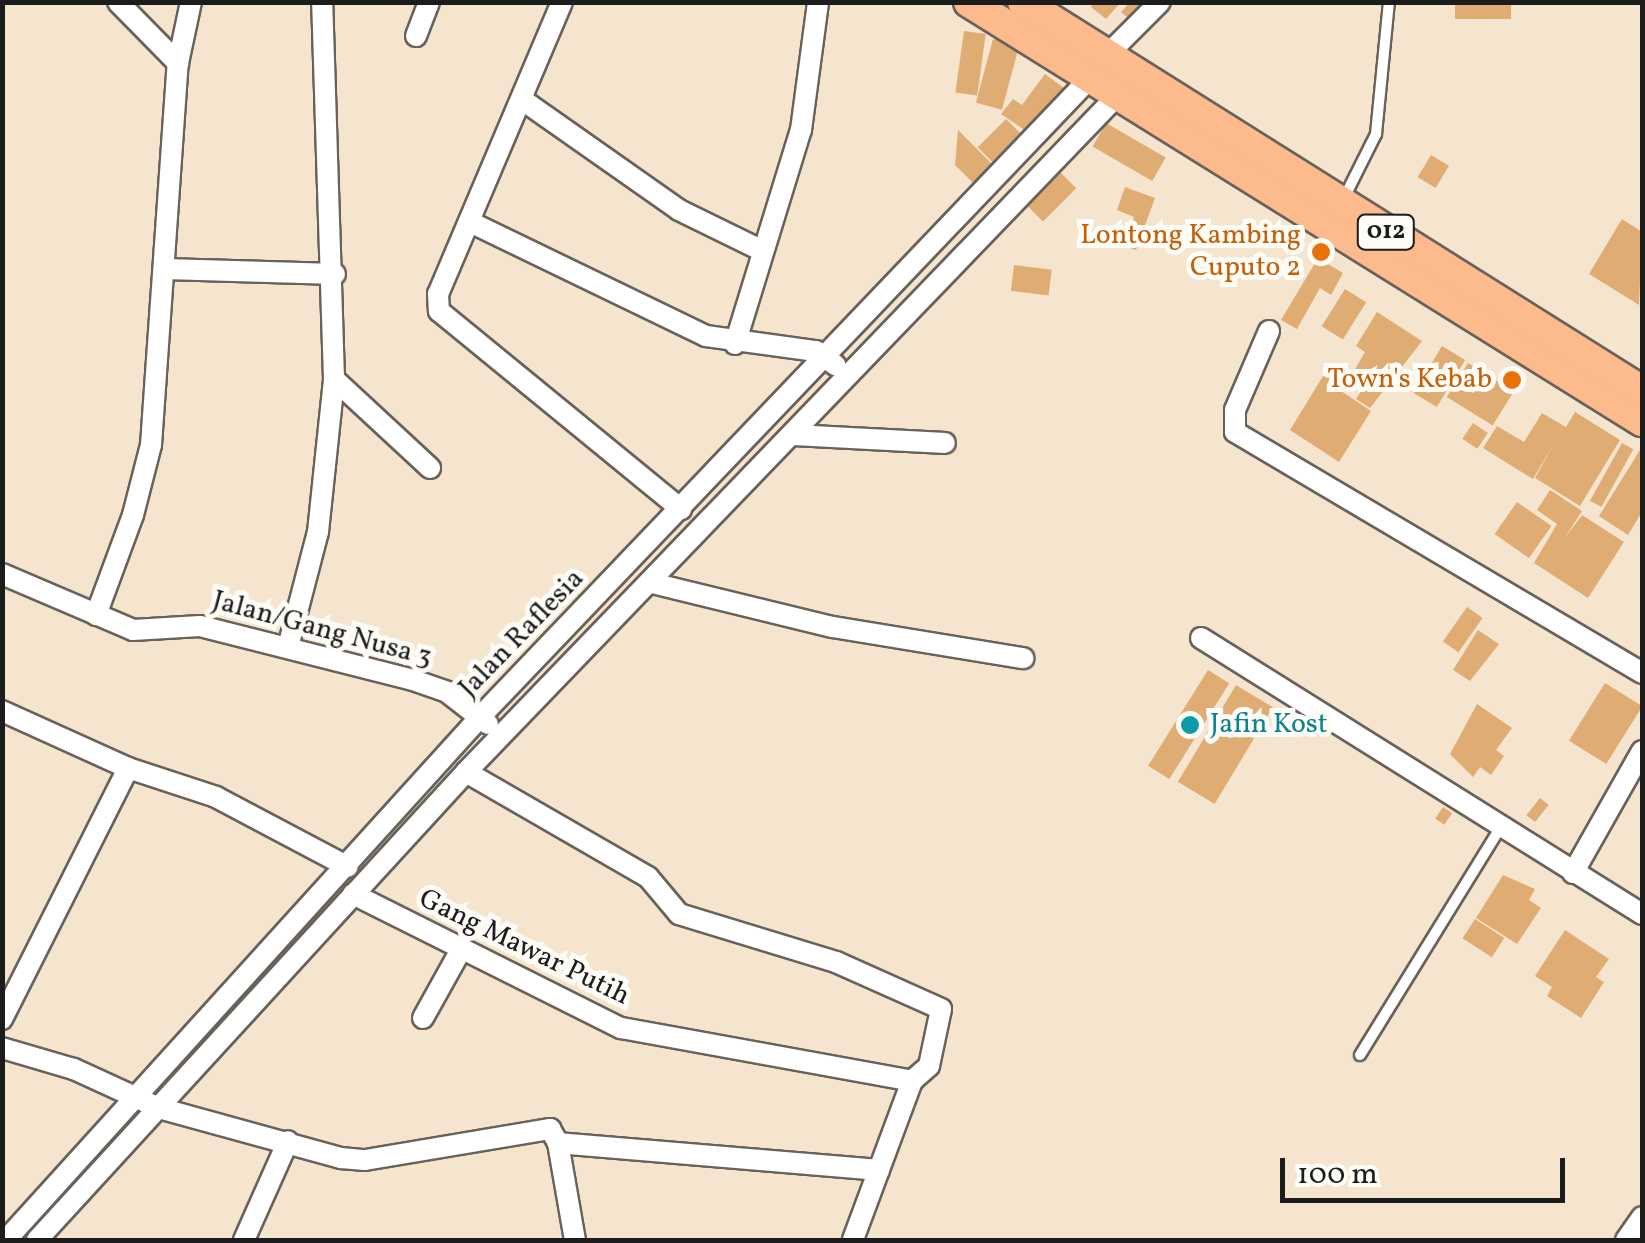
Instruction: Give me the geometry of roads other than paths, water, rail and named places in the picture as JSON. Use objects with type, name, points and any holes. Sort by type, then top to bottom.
[{"type":"main road","points":[[969,2],[1110,76],[1642,421]]},
{"type":"main road","points":[[1023,2],[1110,76]]},
{"type":"main road","name":"012","points":[[1110,76],[1340,204],[1642,390]]},
{"type":"street","points":[[118,2],[178,64]]},
{"type":"street","points":[[96,614],[134,516],[151,444],[178,64],[191,2]]},
{"type":"street","points":[[288,647],[318,532],[334,379],[334,274],[322,2]]},
{"type":"street","points":[[416,36],[429,2]]},
{"type":"street","points":[[562,2],[524,101],[438,294],[443,317],[680,509]]},
{"type":"street","points":[[735,344],[801,130],[818,2]]},
{"type":"street","points":[[1110,76],[1160,2]]},
{"type":"street","name":"Jalan Raflesia","points":[[11,1238],[352,894],[384,843],[492,728],[680,509],[839,369],[1110,76]]},
{"type":"street","name":"Jalan Raflesia","points":[[37,1240],[348,866],[384,843],[466,772],[492,728],[652,583],[794,435],[839,369],[1110,76]]},
{"type":"street","points":[[524,101],[679,210],[761,250]]},
{"type":"street","points":[[470,222],[654,315],[735,344],[786,346],[839,369]]},
{"type":"street","points":[[166,270],[334,274]]},
{"type":"street","points":[[1269,332],[1235,410],[1235,432],[1642,674]]},
{"type":"street","points":[[334,379],[430,468]]},
{"type":"street","points":[[794,435],[945,443]]},
{"type":"street","name":"Jalan/Gang Nusa 3","points":[[2,574],[134,630],[181,624],[413,680],[447,692],[492,728]]},
{"type":"street","points":[[652,583],[816,623],[1024,658]]},
{"type":"street","points":[[1201,638],[1642,914]]},
{"type":"street","points":[[2,711],[128,768],[216,797],[348,866]]},
{"type":"street","points":[[1573,872],[1642,751]]},
{"type":"street","points":[[2,1018],[128,768]]},
{"type":"street","points":[[466,772],[648,877],[679,914],[836,962],[941,1009],[929,1066],[912,1082],[853,1240]]},
{"type":"street","name":"Gang Mawar Putih","points":[[352,894],[644,1036],[912,1082]]},
{"type":"street","points":[[423,1018],[462,948]]},
{"type":"street","points":[[2,1048],[148,1102],[366,1160],[550,1129],[558,1143],[576,1240]]},
{"type":"street","points":[[244,1240],[288,1141]]},
{"type":"street","points":[[558,1143],[879,1170]]},
{"type":"street","points":[[1626,1240],[1642,1217]]},
{"type":"lane","points":[[1340,204],[1376,134],[1389,2]]},
{"type":"lane","points":[[1360,1054],[1501,827]]},
{"type":"place","name":"Lontong Kambing Cuputo 2","points":[[1321,252]]},
{"type":"place","name":"Town's Kebab","points":[[1512,380]]},
{"type":"place","name":"Jafin Kost","points":[[1190,725]]}]
